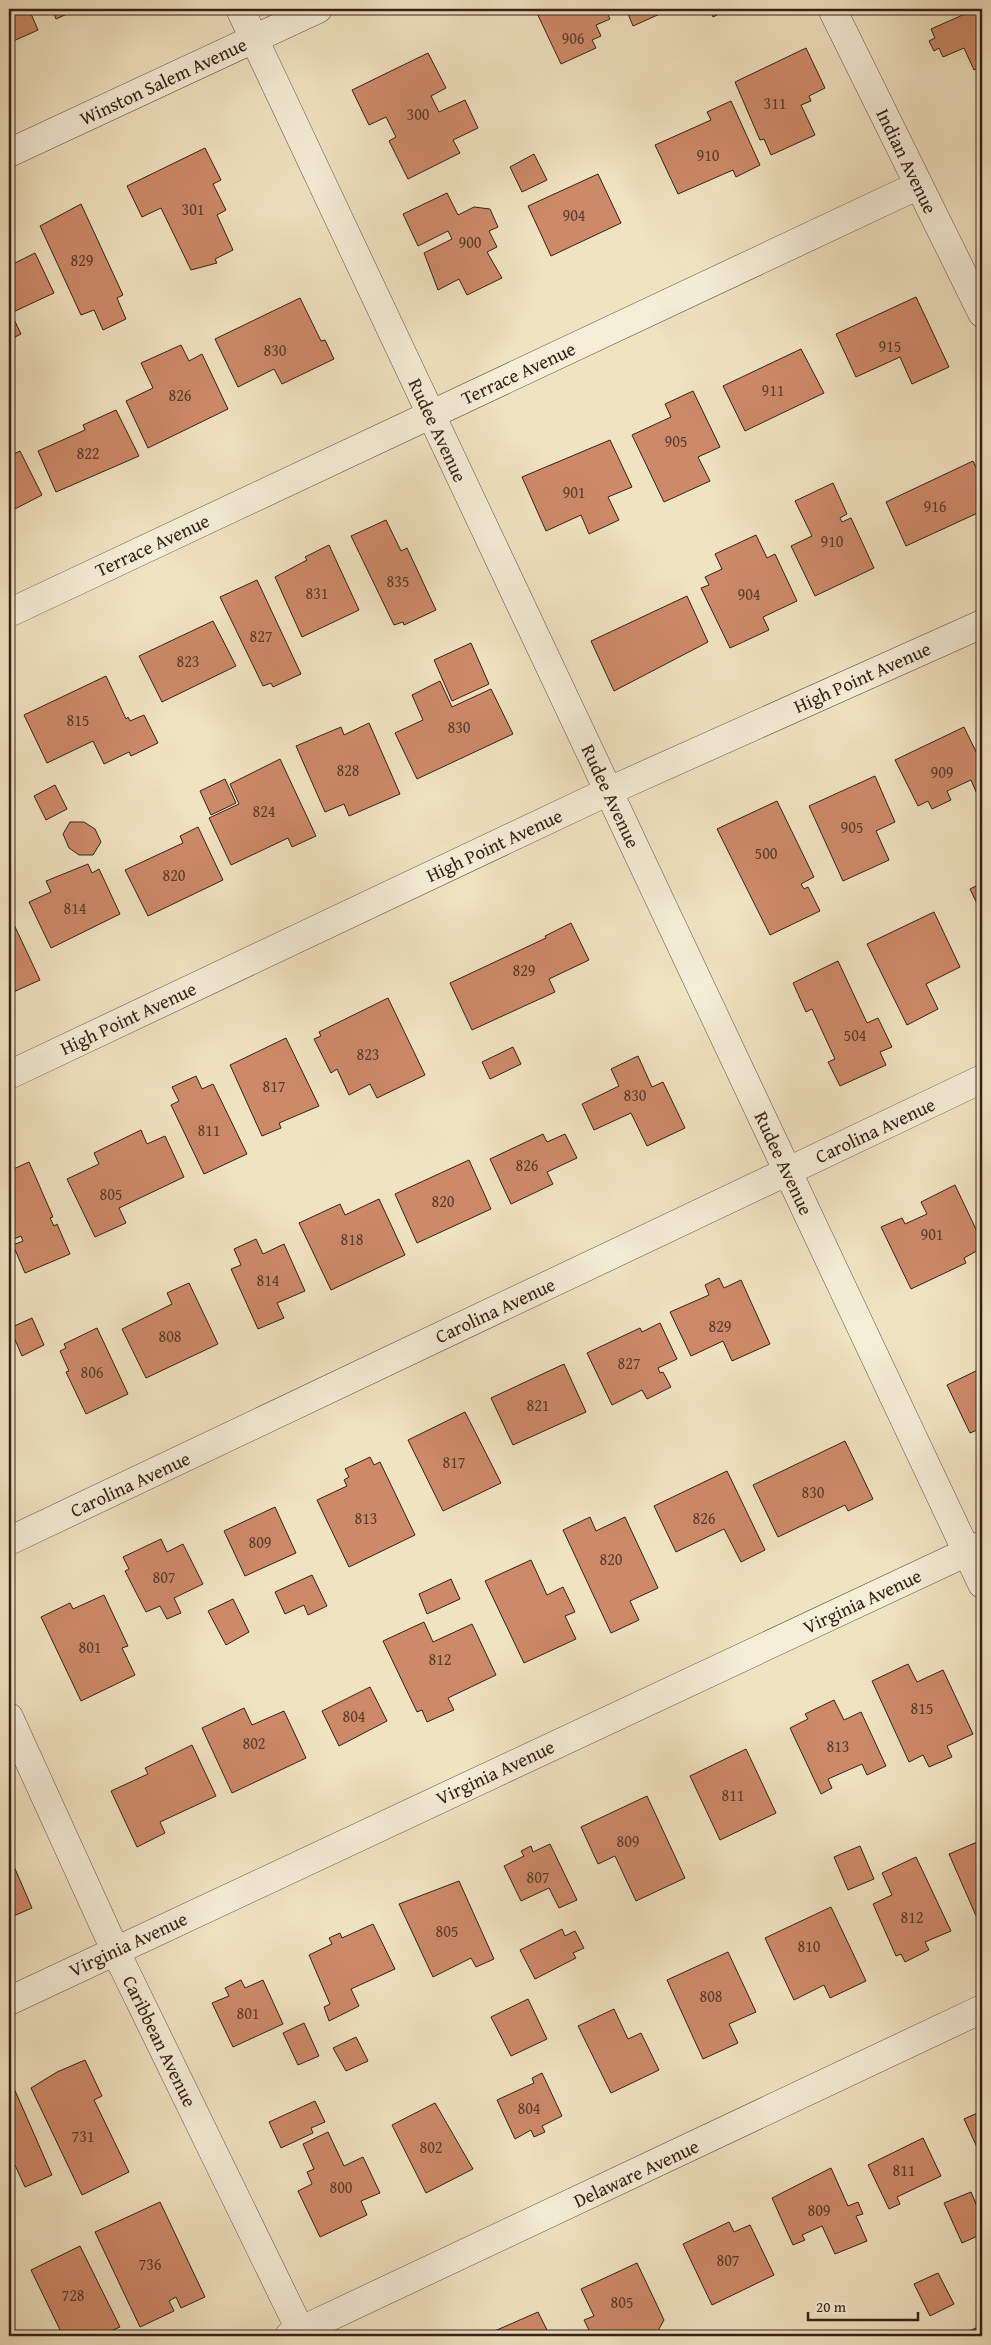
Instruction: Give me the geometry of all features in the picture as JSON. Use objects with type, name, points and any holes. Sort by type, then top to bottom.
[{"type":"street","name":"Rudee Avenue","points":[[240,9],[788,1171],[975,1548],[982,1584]]},
{"type":"street","name":"Winston Salem Avenue","points":[[9,153],[318,9]]},
{"type":"street","name":"Indian Avenue","points":[[832,9],[982,313]]},
{"type":"street","name":"Terrace Avenue","points":[[9,613],[919,185]]},
{"type":"street","name":"High Point Avenue","points":[[9,1075],[609,791],[982,624]]},
{"type":"street","name":"Carolina Avenue","points":[[9,1542],[982,1079]]},
{"type":"street","name":"Virginia Avenue","points":[[9,2001],[975,1548]]},
{"type":"street","name":"Caribbean Avenue","points":[[9,1717],[115,1950],[297,2334]]},
{"type":"street","name":"Delaware Avenue","points":[[297,2334],[982,2010]]},
{"type":"building","points":[[9,9],[29,9],[38,30],[9,43]]},
{"type":"building","points":[[52,9],[78,9],[56,19]]},
{"type":"building","points":[[535,9],[605,9],[610,19],[596,25],[601,36],[592,40],[596,48],[561,64]]},
{"type":"building","points":[[626,9],[671,9],[633,26]]},
{"type":"building","points":[[709,9],[729,9],[713,17]]},
{"type":"building","points":[[976,9],[982,9],[982,66],[974,70],[964,48],[943,57],[939,48],[934,51],[929,41],[935,38],[931,29]]},
{"type":"building","points":[[806,48],[825,88],[809,96],[811,101],[801,105],[815,135],[771,155],[764,139],[760,140],[735,82]]},
{"type":"building","points":[[428,53],[446,88],[431,96],[439,112],[465,100],[478,128],[453,140],[460,153],[408,179],[389,141],[396,137],[386,117],[369,125],[352,90]]},
{"type":"building","points":[[731,101],[760,165],[736,177],[733,170],[678,194],[655,145],[711,120],[707,112]]},
{"type":"building","points":[[205,148],[221,180],[213,184],[226,210],[217,215],[233,250],[215,259],[217,263],[191,270],[161,208],[142,217],[127,186]]},
{"type":"building","points":[[534,154],[547,180],[522,192],[510,167]]},
{"type":"building","points":[[598,174],[621,223],[551,256],[528,206]]},
{"type":"building","points":[[447,193],[458,215],[474,207],[490,209],[498,227],[489,231],[497,247],[487,252],[502,278],[467,295],[459,279],[438,290],[424,253],[452,239],[448,231],[418,246],[403,214]]},
{"type":"building","points":[[81,204],[123,295],[117,298],[126,319],[103,330],[94,310],[81,315],[40,226]]},
{"type":"building","points":[[35,253],[54,293],[11,313],[21,334],[9,340],[9,266]]},
{"type":"building","points":[[916,297],[949,367],[912,384],[900,357],[856,377],[836,334]]},
{"type":"building","points":[[300,298],[321,341],[325,340],[334,359],[282,384],[274,369],[238,387],[215,339]]},
{"type":"building","points":[[181,345],[189,361],[202,354],[228,409],[148,448],[126,401],[153,388],[141,363]]},
{"type":"building","points":[[801,349],[824,393],[745,431],[723,386]]},
{"type":"building","points":[[693,391],[720,447],[698,457],[710,481],[664,502],[632,435],[671,417],[665,404]]},
{"type":"building","points":[[116,410],[139,456],[56,492],[38,451],[85,430],[83,425]]},
{"type":"building","points":[[610,440],[632,487],[608,497],[619,520],[589,534],[581,515],[546,531],[522,477]]},
{"type":"building","points":[[20,451],[42,495],[9,512],[9,456]]},
{"type":"building","points":[[973,461],[982,480],[982,511],[906,546],[886,502]]},
{"type":"building","points":[[833,483],[847,514],[840,518],[842,522],[851,518],[874,568],[815,596],[791,546],[812,536],[795,501]]},
{"type":"building","points":[[386,520],[401,551],[407,548],[436,610],[404,625],[403,622],[394,625],[351,536]]},
{"type":"building","points":[[756,535],[767,558],[775,554],[797,601],[763,617],[769,630],[730,648],[701,588],[709,585],[705,577],[722,569],[715,554]]},
{"type":"building","points":[[329,545],[359,610],[302,637],[275,577],[307,560],[305,557]]},
{"type":"building","points":[[257,580],[301,674],[273,687],[271,683],[263,686],[220,597]]},
{"type":"building","points":[[687,596],[708,642],[614,691],[591,641]]},
{"type":"building","points":[[213,621],[236,666],[162,702],[139,656]]},
{"type":"building","points":[[471,643],[489,684],[452,701],[434,660]]},
{"type":"building","points":[[106,676],[126,719],[128,717],[130,721],[144,715],[158,743],[131,756],[129,752],[104,764],[93,741],[47,763],[24,715]]},
{"type":"building","points":[[440,681],[452,707],[491,689],[513,734],[417,779],[395,733],[423,720],[412,695]]},
{"type":"building","points":[[369,723],[400,794],[349,816],[344,804],[325,812],[296,746],[341,727],[344,735]]},
{"type":"building","points":[[964,727],[982,764],[982,791],[977,794],[971,780],[947,791],[951,800],[932,809],[928,801],[918,806],[895,760]]},
{"type":"building","points":[[280,759],[316,836],[292,847],[288,838],[231,865],[209,818],[239,804],[230,784]]},
{"type":"building","points":[[875,776],[895,822],[876,831],[889,860],[843,881],[809,806]]},
{"type":"building","points":[[225,779],[236,803],[211,815],[200,791]]},
{"type":"building","points":[[55,785],[67,809],[46,820],[34,796]]},
{"type":"building","points":[[777,801],[814,877],[801,884],[804,889],[808,887],[820,911],[770,935],[717,829]]},
{"type":"building","points":[[70,822],[84,822],[95,829],[101,842],[93,855],[79,855],[69,848],[63,834]]},
{"type":"building","points":[[198,827],[223,880],[148,916],[125,870],[183,843],[180,836]]},
{"type":"building","points":[[88,864],[92,873],[99,869],[120,914],[51,948],[29,902],[51,892],[46,881]]},
{"type":"building","points":[[982,883],[982,914],[970,889]]},
{"type":"building","points":[[934,912],[960,967],[926,984],[938,1009],[907,1025],[867,944]]},
{"type":"building","points":[[9,914],[40,980],[9,994]]},
{"type":"building","points":[[571,923],[589,960],[549,979],[555,992],[472,1030],[450,983],[546,938],[545,936]]},
{"type":"building","points":[[838,961],[867,1023],[878,1018],[892,1047],[880,1052],[886,1065],[840,1086],[828,1062],[835,1059],[812,1009],[806,1012],[793,983]]},
{"type":"building","points":[[388,998],[425,1075],[377,1098],[370,1084],[349,1095],[337,1069],[331,1073],[314,1039],[321,1036],[319,1032]]},
{"type":"building","points":[[286,1038],[319,1106],[279,1123],[281,1128],[262,1136],[230,1065]]},
{"type":"building","points":[[513,1047],[521,1064],[490,1079],[482,1062]]},
{"type":"building","points":[[638,1056],[652,1087],[663,1082],[685,1128],[647,1146],[631,1113],[594,1130],[582,1104],[619,1086],[611,1069]]},
{"type":"building","points":[[196,1076],[202,1089],[213,1084],[247,1154],[204,1174],[171,1105],[179,1101],[172,1087]]},
{"type":"building","points":[[141,1130],[147,1144],[165,1136],[184,1177],[119,1208],[126,1223],[95,1237],[67,1179],[99,1164],[94,1153]]},
{"type":"building","points":[[543,1134],[547,1142],[565,1134],[577,1158],[547,1172],[553,1184],[511,1204],[490,1159]]},
{"type":"building","points":[[469,1160],[491,1209],[417,1243],[395,1194]]},
{"type":"building","points":[[29,1162],[53,1217],[50,1218],[54,1226],[57,1224],[70,1254],[25,1273],[13,1245],[23,1241],[21,1236],[9,1241],[9,1171]]},
{"type":"building","points":[[955,1185],[982,1242],[982,1248],[964,1258],[966,1263],[911,1289],[881,1227],[902,1218],[905,1224],[927,1214],[921,1202]]},
{"type":"building","points":[[379,1199],[405,1255],[331,1290],[299,1223],[340,1204],[345,1215]]},
{"type":"building","points":[[256,1239],[263,1254],[284,1244],[305,1291],[277,1303],[284,1318],[258,1329],[231,1269],[241,1265],[234,1249]]},
{"type":"building","points":[[719,1278],[724,1288],[741,1280],[770,1344],[732,1361],[723,1341],[691,1356],[670,1312],[709,1295],[705,1285]]},
{"type":"building","points":[[189,1283],[218,1344],[146,1378],[122,1329],[172,1304],[167,1293]]},
{"type":"building","points":[[32,1318],[44,1345],[22,1356],[10,1328]]},
{"type":"building","points":[[660,1323],[677,1359],[658,1368],[660,1373],[663,1372],[671,1387],[647,1399],[642,1390],[612,1405],[587,1353],[640,1328],[642,1332]]},
{"type":"building","points":[[97,1328],[128,1394],[86,1414],[66,1372],[69,1371],[60,1351],[66,1348],[64,1344]]},
{"type":"building","points":[[564,1364],[586,1412],[513,1445],[491,1398]]},
{"type":"building","points":[[982,1368],[982,1428],[970,1433],[947,1385]]},
{"type":"building","points":[[465,1412],[501,1483],[443,1511],[408,1440]]},
{"type":"building","points":[[845,1441],[873,1499],[848,1511],[845,1505],[778,1537],[753,1485]]},
{"type":"building","points":[[370,1457],[374,1465],[380,1462],[415,1535],[349,1567],[317,1500],[347,1486],[344,1480],[349,1477],[345,1469]]},
{"type":"building","points":[[727,1471],[765,1550],[741,1562],[724,1529],[676,1552],[654,1506]]},
{"type":"building","points":[[275,1507],[296,1553],[245,1576],[224,1531]]},
{"type":"building","points":[[590,1517],[596,1531],[625,1517],[658,1588],[630,1601],[639,1620],[611,1633],[563,1530]]},
{"type":"building","points":[[161,1539],[167,1552],[183,1544],[203,1584],[174,1598],[181,1613],[167,1619],[160,1606],[146,1612],[125,1571],[129,1569],[123,1557]]},
{"type":"building","points":[[531,1560],[547,1595],[563,1587],[575,1612],[565,1616],[576,1639],[524,1663],[485,1581]]},
{"type":"building","points":[[312,1575],[327,1606],[308,1615],[304,1605],[285,1614],[275,1592]]},
{"type":"building","points":[[451,1579],[460,1599],[427,1614],[419,1594]]},
{"type":"building","points":[[104,1595],[128,1646],[122,1648],[135,1675],[81,1701],[41,1617],[70,1603],[73,1609]]},
{"type":"building","points":[[233,1599],[249,1632],[226,1645],[208,1611]]},
{"type":"building","points":[[424,1622],[433,1642],[472,1624],[496,1675],[448,1698],[454,1710],[427,1722],[422,1710],[417,1712],[383,1641]]},
{"type":"building","points":[[908,1664],[917,1682],[943,1670],[973,1734],[947,1746],[952,1757],[929,1767],[923,1755],[909,1762],[872,1681]]},
{"type":"building","points":[[370,1687],[387,1721],[339,1746],[322,1711]]},
{"type":"building","points":[[834,1700],[844,1720],[861,1712],[886,1766],[867,1775],[862,1764],[828,1779],[832,1788],[821,1794],[790,1728],[808,1719],[805,1714]]},
{"type":"building","points":[[244,1708],[252,1725],[284,1711],[306,1758],[232,1793],[202,1728]]},
{"type":"building","points":[[192,1745],[216,1796],[160,1822],[165,1833],[137,1847],[111,1791],[148,1774],[145,1768]]},
{"type":"building","points":[[746,1749],[776,1813],[720,1840],[690,1776]]},
{"type":"building","points":[[647,1796],[685,1878],[636,1901],[615,1856],[598,1864],[581,1827]]},
{"type":"building","points":[[982,1840],[982,1916],[977,1918],[949,1854]]},
{"type":"building","points":[[550,1844],[577,1900],[559,1908],[549,1888],[521,1901],[504,1866],[524,1856],[521,1851],[531,1846],[533,1852]]},
{"type":"building","points":[[860,1846],[874,1879],[848,1890],[834,1857]]},
{"type":"building","points":[[9,1855],[32,1908],[9,1918]]},
{"type":"building","points":[[916,1857],[951,1931],[925,1942],[929,1950],[905,1962],[901,1954],[896,1956],[873,1904],[892,1895],[882,1873]]},
{"type":"building","points":[[459,1881],[494,1959],[476,1967],[471,1958],[433,1977],[399,1904]]},
{"type":"building","points":[[831,1907],[866,1981],[830,1998],[824,1985],[794,2000],[765,1938]]},
{"type":"building","points":[[373,1924],[395,1969],[351,1989],[359,2006],[329,2021],[324,2007],[330,2004],[309,1955],[332,1944],[329,1938],[340,1933],[342,1938]]},
{"type":"building","points":[[562,1929],[565,1936],[575,1931],[584,1948],[573,1953],[576,1958],[535,1979],[520,1950]]},
{"type":"building","points":[[728,1952],[756,2012],[729,2024],[738,2043],[703,2059],[667,1980]]},
{"type":"building","points":[[241,1980],[245,1988],[263,1980],[283,2024],[233,2047],[212,2003],[229,1996],[225,1988]]},
{"type":"building","points":[[528,1999],[547,2039],[511,2056],[491,2017]]},
{"type":"building","points":[[614,2009],[628,2039],[641,2033],[659,2070],[611,2093],[578,2026]]},
{"type":"building","points":[[304,2023],[319,2056],[298,2065],[283,2033]]},
{"type":"building","points":[[356,2037],[368,2061],[346,2071],[333,2048]]},
{"type":"building","points":[[85,2060],[102,2096],[94,2100],[129,2172],[82,2195],[31,2088],[57,2072]]},
{"type":"building","points":[[542,2073],[562,2116],[542,2126],[545,2132],[534,2137],[531,2130],[515,2139],[497,2100],[534,2083],[532,2078]]},
{"type":"building","points":[[9,2077],[52,2175],[25,2187],[9,2152]]},
{"type":"building","points":[[315,2101],[325,2122],[311,2128],[313,2133],[281,2148],[269,2122]]},
{"type":"building","points":[[435,2103],[473,2169],[426,2193],[392,2125]]},
{"type":"building","points":[[982,2111],[982,2158],[964,2119]]},
{"type":"building","points":[[328,2132],[344,2166],[363,2157],[380,2193],[361,2201],[367,2215],[320,2237],[298,2191],[312,2184],[307,2172],[314,2169],[303,2144]]},
{"type":"building","points":[[923,2138],[941,2176],[897,2197],[900,2204],[889,2209],[868,2165]]},
{"type":"building","points":[[831,2168],[848,2206],[858,2202],[863,2214],[856,2216],[867,2241],[835,2254],[822,2226],[802,2235],[805,2240],[793,2245],[772,2198]]},
{"type":"building","points":[[971,2192],[982,2218],[982,2234],[962,2243],[944,2203]]},
{"type":"building","points":[[160,2202],[205,2297],[181,2308],[176,2297],[169,2301],[174,2311],[140,2327],[95,2232]]},
{"type":"building","points":[[729,2222],[734,2232],[750,2225],[774,2275],[712,2305],[683,2244]]},
{"type":"building","points":[[80,2246],[120,2327],[106,2333],[107,2336],[63,2336],[31,2270]]},
{"type":"building","points":[[637,2263],[664,2320],[655,2336],[592,2336],[584,2320],[594,2316],[581,2289]]},
{"type":"building","points":[[938,2273],[954,2304],[930,2316],[914,2284]]},
{"type":"building","points":[[538,2312],[550,2336],[491,2336],[490,2333]]},
{"type":"building","points":[[9,2320],[17,2336],[9,2336]]},
{"type":"building","points":[[982,2325],[982,2336],[959,2336]]}]
